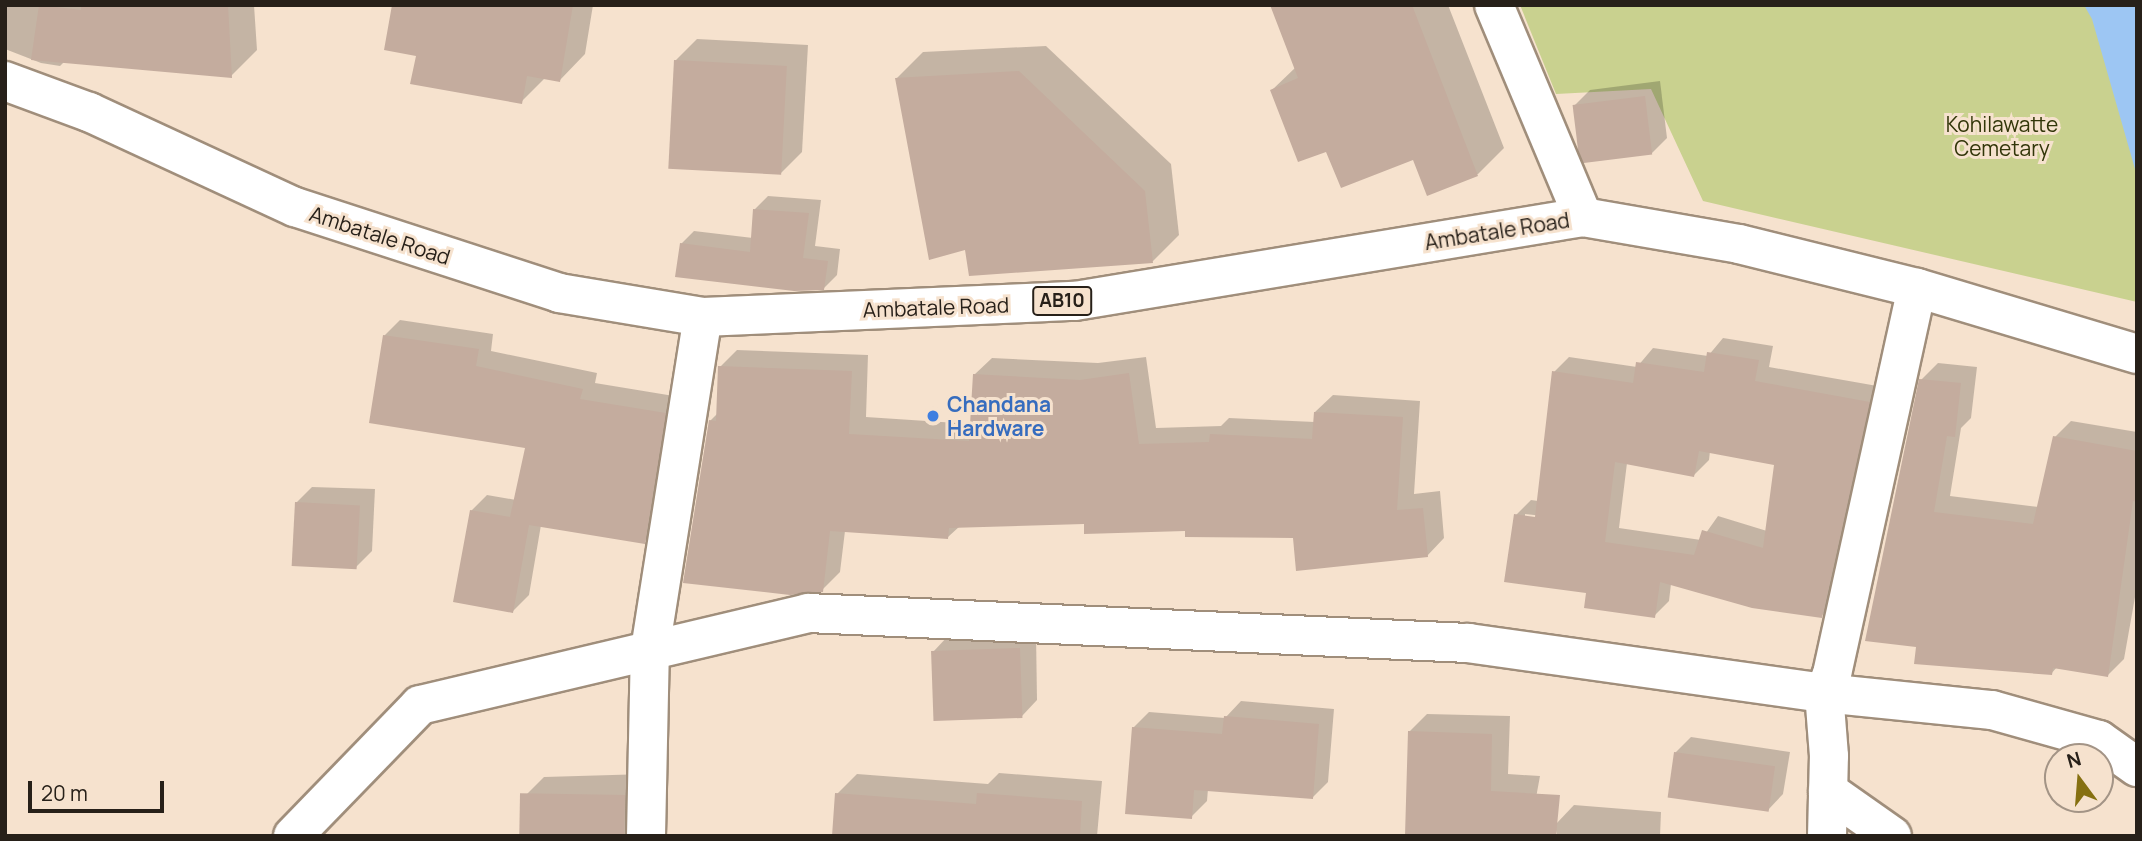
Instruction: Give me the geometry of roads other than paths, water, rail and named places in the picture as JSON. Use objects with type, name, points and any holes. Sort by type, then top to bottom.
[{"type":"street","points":[[1494,5],[1583,217]]},
{"type":"street","name":"Ambatale Road","points":[[5,82],[89,112],[295,207],[559,293],[703,317],[1076,301],[1583,217],[1739,244],[1917,288],[2137,354]]},
{"type":"street","points":[[1827,836],[1824,693],[1917,288]]},
{"type":"street","points":[[646,836],[650,650],[703,317]]},
{"type":"street","points":[[293,836],[420,705],[808,613],[1468,643],[1824,693],[1992,710],[2099,740],[2137,767]]},
{"type":"street","points":[[1828,790],[1892,836]]},
{"type":"water","points":[[2084,5],[2137,5],[2137,176],[2092,19]]},
{"type":"place","name":"Chandana Hardware","points":[[933,416]]},
{"type":"park label","name":"Kohilawatte Cemetary","points":[[2002,136]]}]
